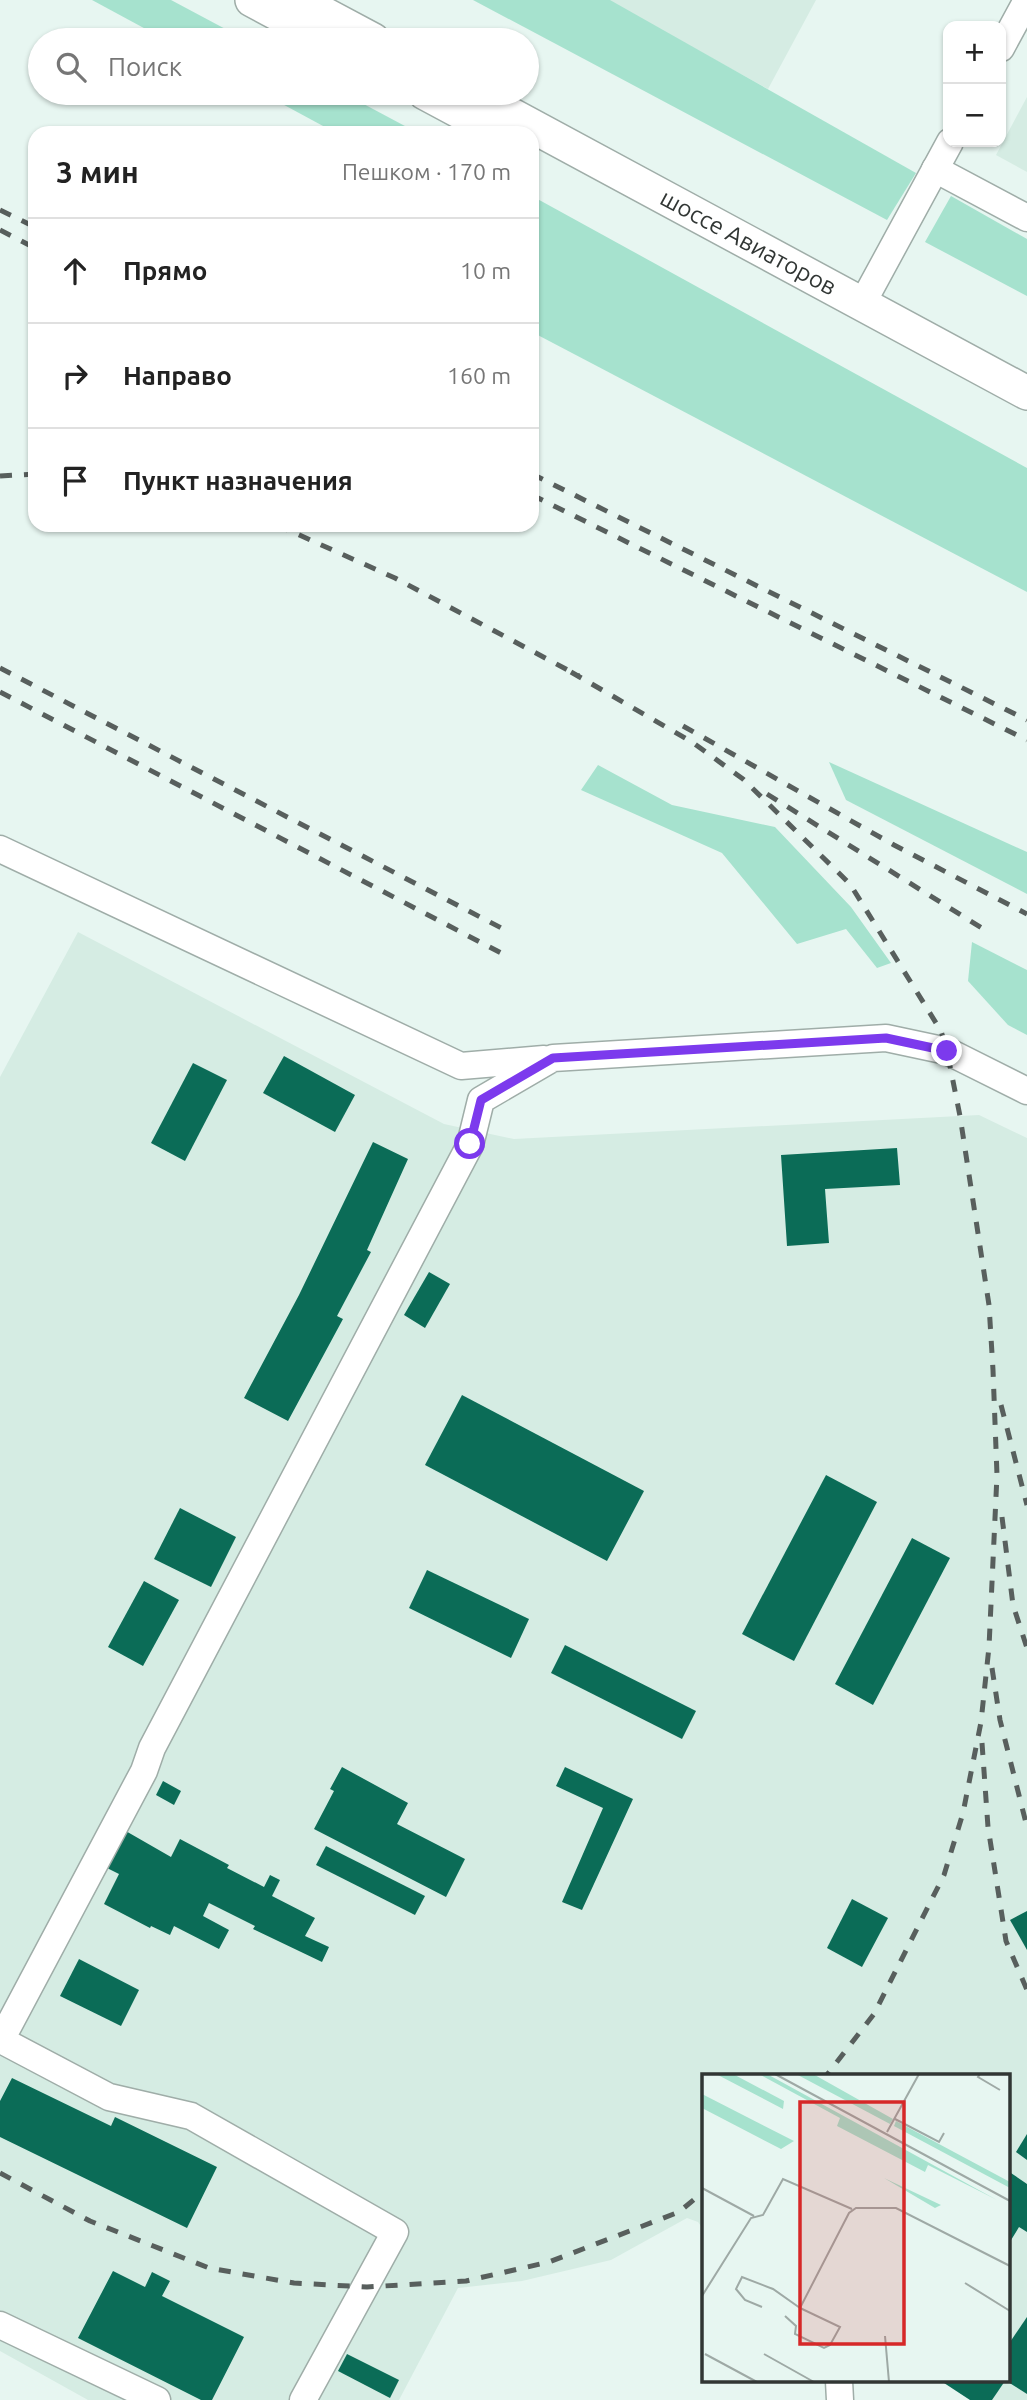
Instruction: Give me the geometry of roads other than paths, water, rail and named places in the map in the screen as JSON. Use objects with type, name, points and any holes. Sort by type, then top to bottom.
[{"type":"main road","points":[[252,0],[304,28]]},
{"type":"main road","points":[[298,0],[350,28]]},
{"type":"main road","points":[[448,105],[487,126]]},
{"type":"main road","name":"шоссе Авиаторов","points":[[493,105],[532,126]]},
{"type":"main road","name":"шоссе Авиаторов","points":[[539,130],[1027,393]]},
{"type":"main road","name":"шоссе Авиаторов","points":[[539,154],[1027,416]]},
{"type":"street","points":[[1006,39],[1027,0]]},
{"type":"street","points":[[862,304],[947,147]]},
{"type":"street","points":[[935,169],[1024,210]]},
{"type":"street","points":[[0,849],[461,1066],[886,1038],[947,1051],[1027,1091]]},
{"type":"street","points":[[303,2400],[395,2232],[191,2116],[109,2097],[0,2040],[144,1771],[152,1748],[470,1144],[481,1100],[553,1058]]},
{"type":"street","points":[[0,2325],[158,2400]]},
{"type":"street","points":[[839,2382],[840,2400]]},
{"type":"railway","points":[[0,210],[28,224]]},
{"type":"railway","points":[[0,230],[28,244]]},
{"type":"railway","points":[[0,476],[28,474]]},
{"type":"railway","points":[[539,477],[1027,720]]},
{"type":"railway","points":[[539,498],[1027,740]]},
{"type":"railway","points":[[293,532],[395,578],[579,676]]},
{"type":"railway","points":[[0,668],[511,933]]},
{"type":"railway","points":[[571,672],[692,742],[743,779],[850,884],[941,1031],[960,1116],[989,1305],[997,1475],[989,1647],[981,1722],[963,1813],[944,1875],[874,2014],[828,2074]]},
{"type":"railway","points":[[0,692],[503,954]]},
{"type":"railway","points":[[683,726],[894,845],[1027,914]]},
{"type":"railway","points":[[767,794],[985,930]]},
{"type":"railway","points":[[1001,1405],[1027,1505]]},
{"type":"railway","points":[[1002,1517],[1013,1605],[1027,1648]]},
{"type":"railway","points":[[992,1668],[1000,1720],[1027,1827]]},
{"type":"railway","points":[[982,1743],[988,1827],[1006,1941],[1027,1990]]},
{"type":"railway","points":[[0,2173],[90,2221],[209,2268],[294,2283],[367,2287],[466,2281],[549,2262],[679,2212],[702,2193]]}]
